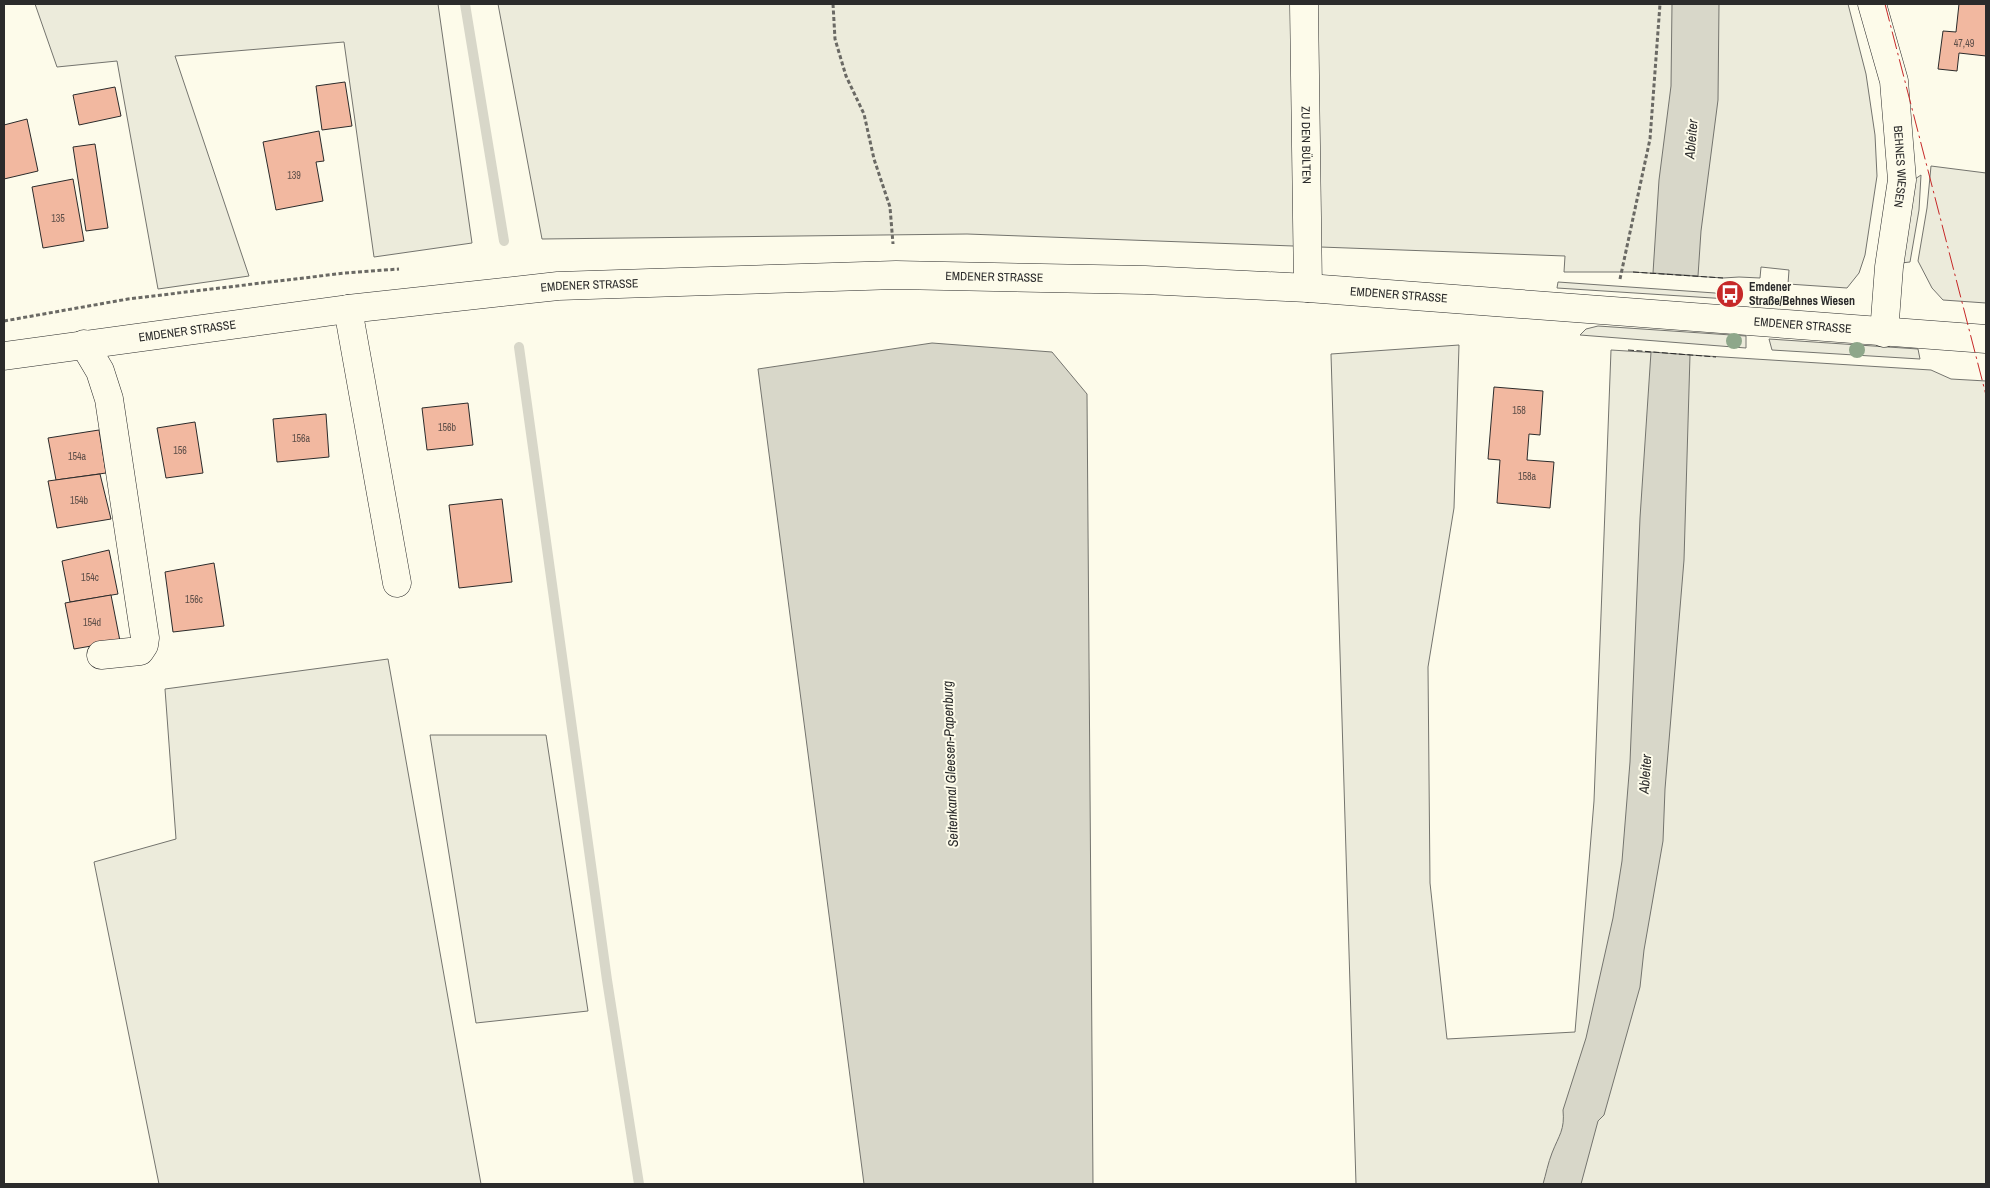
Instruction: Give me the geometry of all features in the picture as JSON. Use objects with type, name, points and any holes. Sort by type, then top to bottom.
[{"type":"street","name":"ZU DEN BÜLTEN","points":[[1304,4],[1308,288]]},
{"type":"street","name":"BEHNES WIESEN","points":[[1872,4],[1894,81],[1902,180],[1889,267],[1884,332]]},
{"type":"street","name":"EMDENER STRASSE","points":[[4,356],[348,308],[558,286],[896,275],[1145,280],[1308,288],[1986,339]]},
{"type":"street","points":[[348,308],[397,582]]},
{"type":"street","points":[[84,344],[100,371],[109,398],[146,638],[140,651],[101,655]]},
{"type":"path","points":[[833,4],[835,39],[846,76],[864,114],[874,159],[890,207],[896,275]]},
{"type":"path","points":[[1617,311],[1620,281],[1650,139],[1660,4]]},
{"type":"shaded area","points":[[35,4],[438,4],[472,243],[374,257],[344,42],[175,56],[249,276],[158,289],[117,61],[57,67]]},
{"type":"shaded area","points":[[498,4],[1848,4],[1866,74],[1875,135],[1877,176],[1865,255],[1859,273],[1847,288],[1788,284],[1789,270],[1761,267],[1760,278],[1723,278],[1633,272],[1564,272],[1565,256],[967,234],[542,239]]},
{"type":"shaded area","points":[[1931,166],[1986,173],[1986,303],[1943,300],[1932,288],[1918,261],[1927,208]]},
{"type":"shaded area","points":[[1921,175],[1919,210],[1910,262],[1901,263],[1912,181]]},
{"type":"shaded area","points":[[1558,282],[1715,293],[1728,299],[1557,288]]},
{"type":"shaded area","points":[[1598,326],[1746,336],[1746,348],[1580,335],[1586,329]]},
{"type":"shaded area","points":[[1769,339],[1918,349],[1920,359],[1772,350]]},
{"type":"shaded area","points":[[1459,345],[1454,508],[1428,667],[1430,883],[1447,1039],[1575,1032],[1594,801],[1611,350],[1931,370],[1951,379],[1986,381],[1986,1184],[1356,1184],[1331,354]]},
{"type":"shaded area","points":[[388,659],[481,1184],[159,1184],[94,862],[176,839],[165,689]]},
{"type":"shaded area","points":[[430,735],[546,735],[588,1011],[476,1023]]},
{"type":"water","name":"Ableiter","points":[[1672,4],[1719,4],[1718,100],[1701,231],[1698,276],[1653,273],[1659,180],[1671,86]]},
{"type":"water","name":"Seitenkanal Gleesen-Papenburg","points":[[932,343],[1052,352],[1087,394],[1093,1184],[864,1184],[758,369]]},
{"type":"water","name":"Ableiter","points":[[1651,352],[1690,355],[1684,560],[1665,789],[1663,841],[1644,950],[1640,987],[1604,1115],[1598,1121],[1581,1184],[1543,1184],[1562,1128],[1563,1110],[1586,1038],[1613,918],[1622,861],[1630,762],[1640,518]]},
{"type":"building","points":[[1959,4],[1986,4],[1986,56],[1959,53],[1957,71],[1938,69],[1943,31],[1956,32]]},
{"type":"building","points":[[345,82],[352,126],[322,130],[316,86]]},
{"type":"building","points":[[115,87],[121,116],[79,125],[73,95]]},
{"type":"building","points":[[27,119],[38,171],[4,179],[4,125]]},
{"type":"building","points":[[319,131],[324,161],[316,162],[323,201],[276,210],[263,142]]},
{"type":"building","points":[[95,144],[108,228],[86,231],[73,147]]},
{"type":"building","points":[[73,179],[84,241],[43,248],[32,187]]},
{"type":"building","points":[[1494,387],[1543,391],[1540,435],[1529,434],[1527,460],[1554,462],[1550,508],[1497,503],[1500,460],[1488,459]]},
{"type":"building","points":[[468,403],[473,445],[427,450],[422,408]]},
{"type":"building","points":[[326,414],[329,457],[277,462],[273,419]]},
{"type":"building","points":[[195,422],[203,473],[166,478],[157,428]]},
{"type":"building","points":[[99,430],[106,473],[56,480],[48,438]]},
{"type":"building","points":[[100,474],[111,519],[57,528],[48,481]]},
{"type":"building","points":[[502,499],[512,582],[459,588],[449,505]]},
{"type":"building","points":[[109,550],[118,594],[70,602],[62,561]]},
{"type":"building","points":[[214,563],[224,626],[173,632],[165,572]]},
{"type":"building","points":[[111,595],[120,641],[74,649],[65,603]]},
{"type":"waterway","points":[[465,4],[504,241]]},
{"type":"waterway","points":[[519,347],[607,980],[639,1184]]},
{"type":"fence","points":[[1633,272],[1723,278]]},
{"type":"fence","points":[[1628,350],[1716,357]]},
{"type":"power","points":[[1885,4],[1986,395]]},
{"type":"place","name":"Emdener Straße/Behnes Wiesen","points":[[1730,294]]}]
